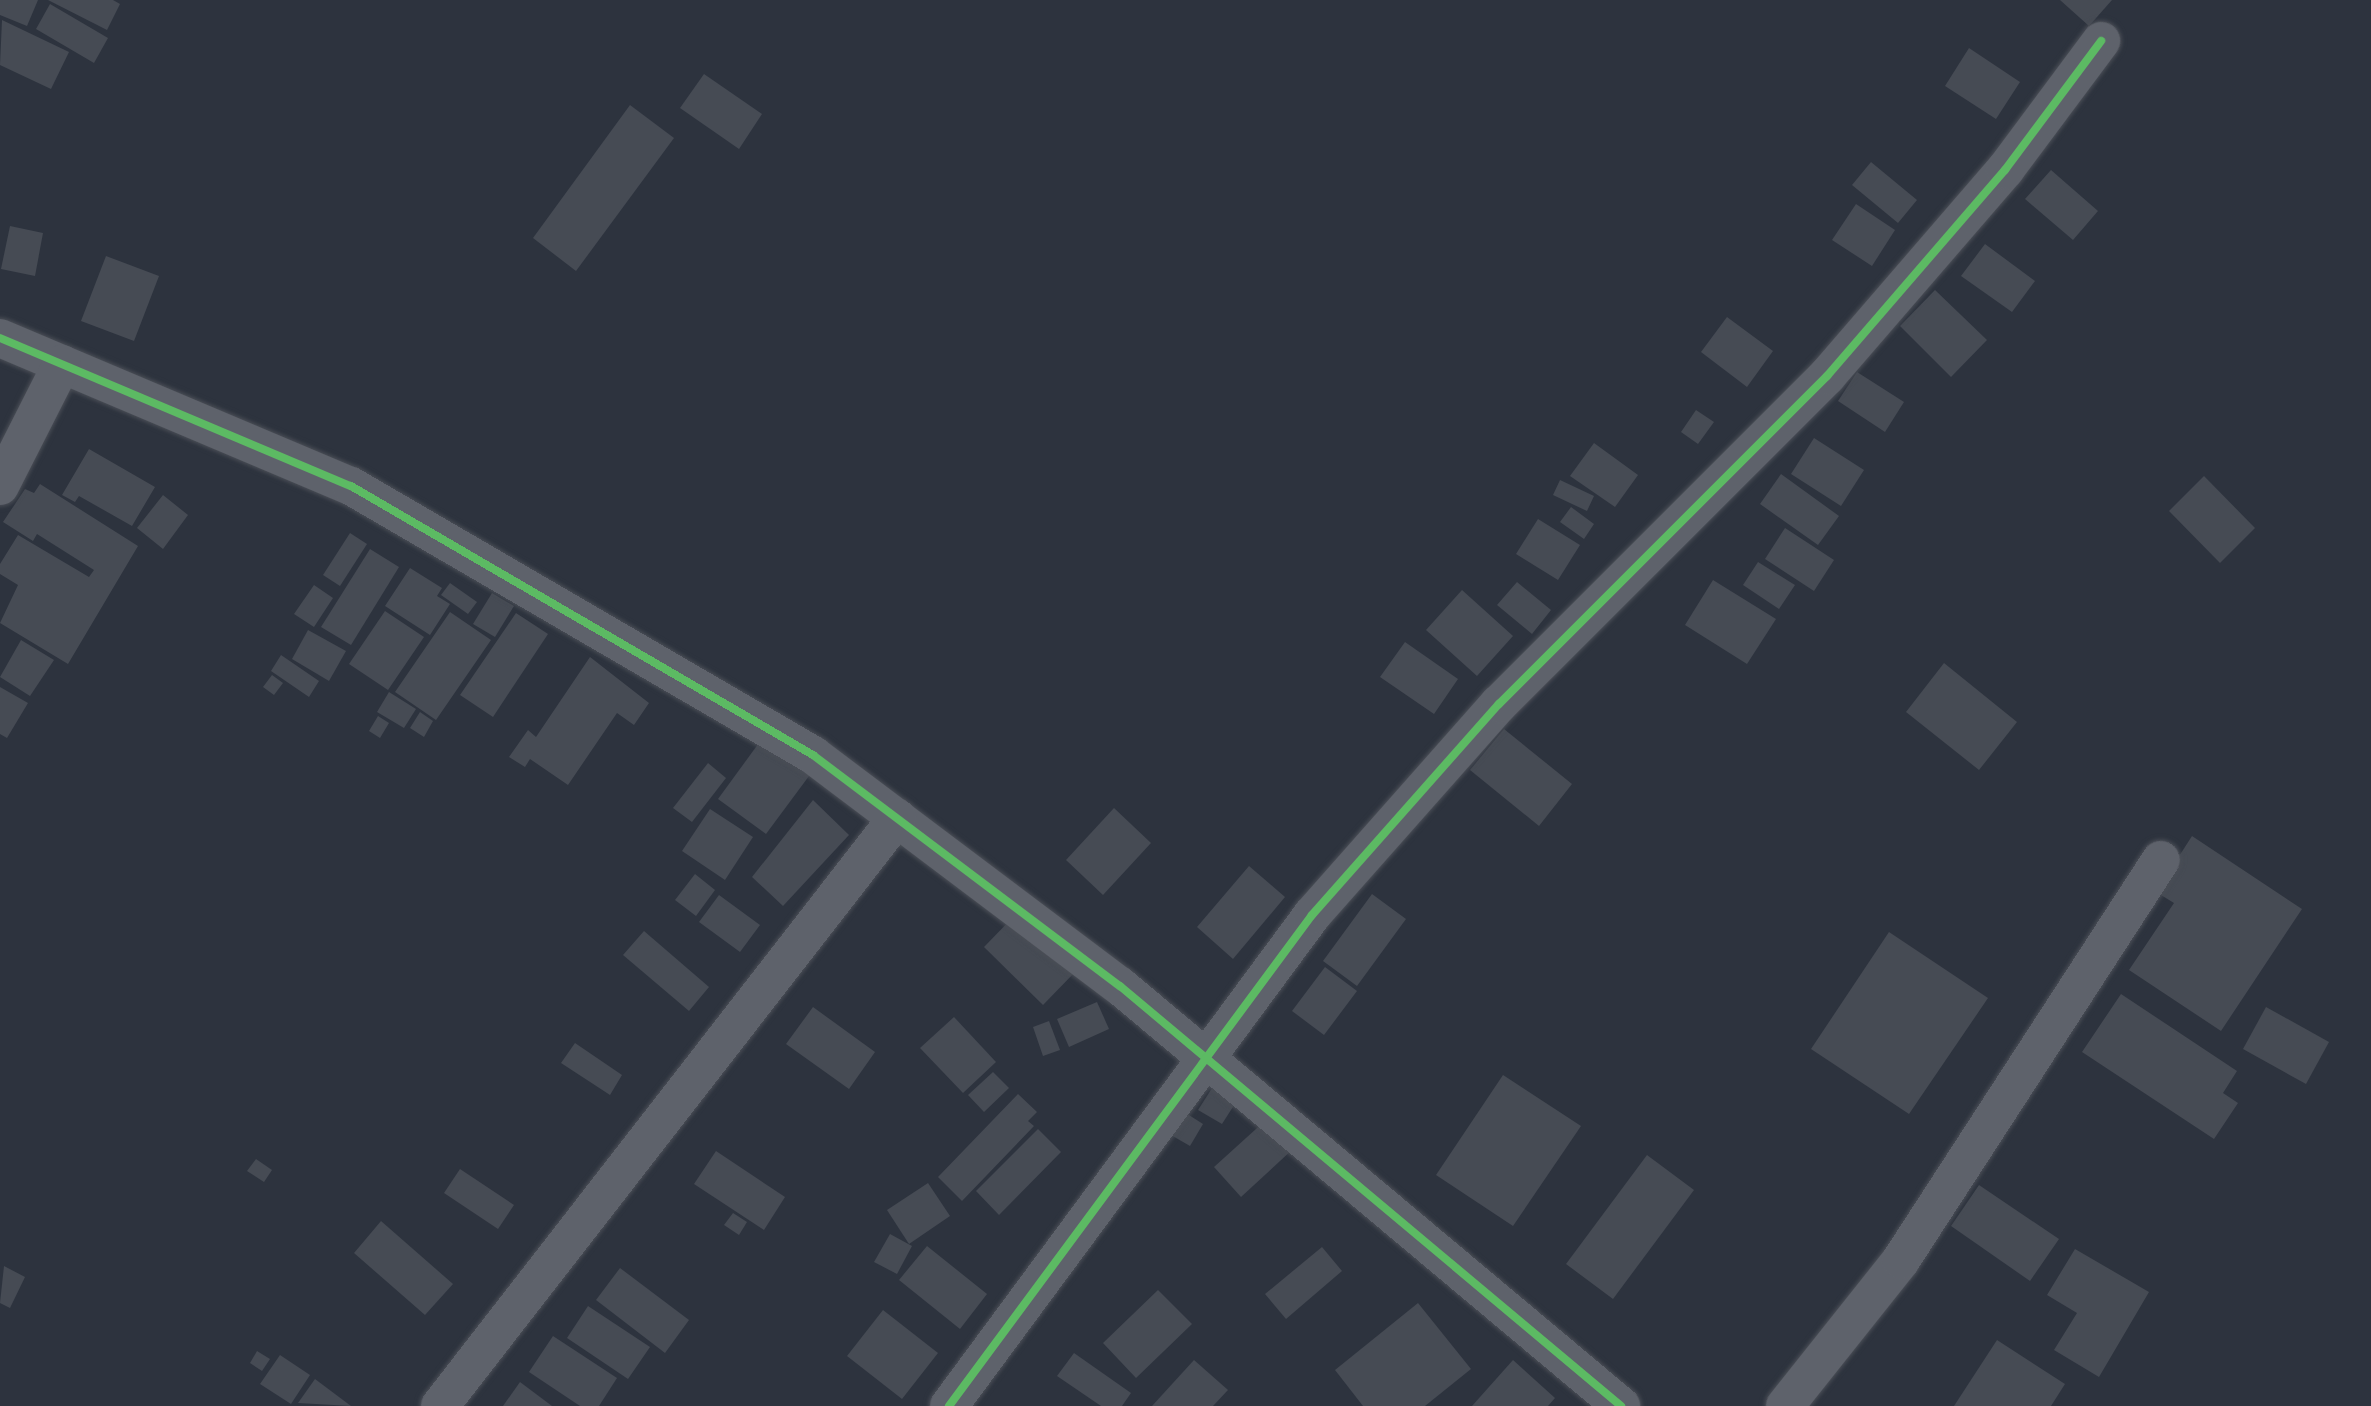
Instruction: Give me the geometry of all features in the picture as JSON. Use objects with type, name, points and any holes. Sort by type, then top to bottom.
[{"type":"street","points":[[949,1406],[1204,1056],[1312,915],[1499,704],[1827,376],[2005,170],[2101,41]]},
{"type":"street","points":[[0,338],[351,486],[813,755],[1204,1056],[1601,1402]]},
{"type":"street","points":[[0,486],[62,364]]},
{"type":"street","points":[[440,1406],[897,818]]},
{"type":"street","points":[[1785,1406],[1910,1247],[2161,860]]},
{"type":"building","points":[[0,0],[38,0],[27,26],[0,15]]},
{"type":"building","points":[[48,0],[113,0],[120,4],[107,30]]},
{"type":"building","points":[[2060,0],[2112,0],[2089,26]]},
{"type":"building","points":[[50,4],[108,38],[94,63],[36,29]]},
{"type":"building","points":[[2,20],[69,52],[51,89],[0,65]]},
{"type":"building","points":[[1969,48],[2020,82],[1996,119],[1945,86]]},
{"type":"building","points":[[704,74],[762,114],[739,149],[680,108]]},
{"type":"building","points":[[630,105],[674,138],[576,271],[533,238]]},
{"type":"building","points":[[1871,162],[1917,200],[1898,223],[1852,185]]},
{"type":"building","points":[[2051,170],[2098,211],[2073,240],[2025,199]]},
{"type":"building","points":[[1856,204],[1895,230],[1872,266],[1832,240]]},
{"type":"building","points":[[10,226],[43,233],[35,276],[1,269]]},
{"type":"building","points":[[1985,244],[2035,281],[2012,312],[1961,276]]},
{"type":"building","points":[[106,256],[159,276],[134,341],[81,321]]},
{"type":"building","points":[[1935,290],[1987,340],[1951,377],[1900,326]]},
{"type":"building","points":[[1727,317],[1773,351],[1747,387],[1701,352]]},
{"type":"building","points":[[1857,372],[1904,402],[1885,432],[1838,401]]},
{"type":"building","points":[[1696,410],[1714,422],[1698,444],[1681,432]]},
{"type":"building","points":[[1814,438],[1864,470],[1841,506],[1791,474]]},
{"type":"building","points":[[1594,443],[1638,475],[1615,507],[1570,476]]},
{"type":"building","points":[[89,449],[155,487],[132,526],[79,496],[75,502],[62,495]]},
{"type":"building","points":[[1781,474],[1839,516],[1818,545],[1760,504]]},
{"type":"building","points":[[2204,476],[2255,528],[2220,563],[2169,511]]},
{"type":"building","points":[[1560,480],[1594,496],[1587,511],[1553,495]]},
{"type":"building","points":[[40,484],[138,546],[68,664],[0,623],[18,585],[0,574],[0,564],[18,535],[89,577],[94,570],[37,534],[33,541],[3,522],[25,489],[34,493]]},
{"type":"building","points":[[163,495],[188,515],[163,549],[137,528]]},
{"type":"building","points":[[1571,507],[1594,524],[1584,539],[1560,522]]},
{"type":"building","points":[[1538,519],[1580,545],[1558,580],[1516,554]]},
{"type":"building","points":[[1785,528],[1834,560],[1814,591],[1765,559]]},
{"type":"building","points":[[350,533],[367,544],[340,586],[323,575]]},
{"type":"building","points":[[370,549],[399,567],[351,645],[321,627]]},
{"type":"building","points":[[1758,562],[1795,585],[1779,609],[1743,585]]},
{"type":"building","points":[[410,568],[442,588],[437,596],[450,604],[430,635],[385,606]]},
{"type":"building","points":[[1713,580],[1776,619],[1747,664],[1685,625]]},
{"type":"building","points":[[1517,582],[1551,610],[1532,634],[1497,605]]},
{"type":"building","points":[[450,583],[477,602],[468,614],[441,595]]},
{"type":"building","points":[[314,585],[333,598],[314,627],[294,614]]},
{"type":"building","points":[[1462,590],[1513,636],[1477,676],[1426,630]]},
{"type":"building","points":[[492,593],[514,606],[495,637],[473,624]]},
{"type":"building","points":[[385,611],[424,637],[388,690],[349,664]]},
{"type":"building","points":[[450,612],[491,640],[436,720],[395,692]]},
{"type":"building","points":[[516,613],[548,634],[493,717],[460,695]]},
{"type":"building","points":[[308,630],[346,651],[329,681],[292,659]]},
{"type":"building","points":[[21,640],[54,660],[30,696],[0,677]]},
{"type":"building","points":[[1405,642],[1458,679],[1434,714],[1380,677]]},
{"type":"building","points":[[281,655],[319,681],[309,697],[271,671]]},
{"type":"building","points":[[590,657],[649,703],[634,725],[617,713],[568,785],[530,759],[525,767],[509,757],[528,730],[536,737]]},
{"type":"building","points":[[1944,663],[2017,722],[1979,770],[1906,712]]},
{"type":"building","points":[[272,675],[283,683],[274,695],[263,687]]},
{"type":"building","points":[[0,687],[28,703],[7,738],[0,734]]},
{"type":"building","points":[[389,692],[416,709],[404,728],[377,712]]},
{"type":"building","points":[[420,712],[433,721],[424,737],[410,728]]},
{"type":"building","points":[[378,716],[389,723],[380,738],[369,731]]},
{"type":"building","points":[[1504,729],[1572,784],[1539,826],[1470,770]]},
{"type":"building","points":[[764,736],[812,772],[766,834],[718,799]]},
{"type":"building","points":[[708,763],[726,778],[692,822],[673,808]]},
{"type":"building","points":[[813,800],[849,835],[783,906],[752,877]]},
{"type":"building","points":[[1114,808],[1151,843],[1103,895],[1066,860]]},
{"type":"building","points":[[710,809],[753,837],[725,880],[682,851]]},
{"type":"building","points":[[2192,836],[2302,909],[2221,1031],[2129,970],[2174,903],[2156,892]]},
{"type":"building","points":[[1249,866],[1285,897],[1233,959],[1197,927]]},
{"type":"building","points":[[695,874],[715,890],[696,916],[675,900]]},
{"type":"building","points":[[1372,894],[1406,919],[1357,986],[1323,961]]},
{"type":"building","points":[[719,895],[760,925],[740,952],[699,922]]},
{"type":"building","points":[[1017,913],[1076,971],[1043,1005],[984,947]]},
{"type":"building","points":[[644,931],[709,987],[689,1011],[623,955]]},
{"type":"building","points":[[1889,932],[1988,998],[1909,1114],[1811,1049]]},
{"type":"building","points":[[1325,967],[1357,991],[1324,1035],[1292,1011]]},
{"type":"building","points":[[2121,994],[2237,1071],[2223,1093],[2238,1103],[2214,1139],[2082,1052]]},
{"type":"building","points":[[1097,1002],[1109,1029],[1069,1047],[1057,1019]]},
{"type":"building","points":[[813,1007],[875,1052],[849,1089],[786,1044]]},
{"type":"building","points":[[2266,1007],[2329,1042],[2306,1084],[2243,1049]]},
{"type":"building","points":[[954,1017],[996,1062],[963,1093],[920,1048]]},
{"type":"building","points":[[1049,1021],[1060,1050],[1043,1056],[1033,1027]]},
{"type":"building","points":[[575,1043],[622,1075],[610,1095],[561,1063]]},
{"type":"building","points":[[993,1072],[1009,1088],[984,1112],[968,1095]]},
{"type":"building","points":[[1503,1075],[1581,1126],[1513,1226],[1436,1175]]},
{"type":"building","points":[[1214,1085],[1238,1099],[1222,1124],[1198,1110]]},
{"type":"building","points":[[1018,1094],[1037,1112],[1028,1121],[1034,1126],[962,1201],[938,1177]]},
{"type":"building","points":[[1178,1108],[1203,1124],[1190,1146],[1164,1131]]},
{"type":"building","points":[[1267,1119],[1293,1149],[1241,1197],[1214,1167]]},
{"type":"building","points":[[1038,1129],[1061,1152],[999,1215],[976,1191]]},
{"type":"building","points":[[716,1151],[785,1197],[764,1230],[694,1184]]},
{"type":"building","points":[[1647,1155],[1694,1190],[1613,1299],[1566,1264]]},
{"type":"building","points":[[256,1159],[272,1170],[264,1182],[247,1171]]},
{"type":"building","points":[[460,1169],[514,1205],[498,1229],[444,1193]]},
{"type":"building","points":[[928,1183],[950,1216],[909,1244],[887,1210]]},
{"type":"building","points":[[1979,1185],[2059,1239],[2030,1281],[1951,1226]]},
{"type":"building","points":[[733,1213],[747,1222],[739,1235],[724,1225]]},
{"type":"building","points":[[381,1221],[453,1284],[425,1315],[354,1253]]},
{"type":"building","points":[[890,1234],[912,1246],[897,1274],[874,1262]]},
{"type":"building","points":[[927,1246],[987,1294],[960,1329],[899,1280]]},
{"type":"building","points":[[1322,1247],[1342,1271],[1286,1319],[1265,1294]]},
{"type":"building","points":[[2075,1249],[2149,1292],[2099,1377],[2054,1350],[2077,1313],[2047,1295]]},
{"type":"building","points":[[4,1266],[25,1277],[10,1308],[0,1303]]},
{"type":"building","points":[[620,1268],[689,1320],[665,1353],[596,1300]]},
{"type":"building","points":[[1158,1290],[1192,1324],[1136,1378],[1103,1343]]},
{"type":"building","points":[[1418,1303],[1471,1369],[1425,1406],[1363,1406],[1335,1370]]},
{"type":"building","points":[[588,1306],[650,1347],[628,1379],[567,1338]]},
{"type":"building","points":[[883,1310],[938,1353],[902,1399],[847,1356]]},
{"type":"building","points":[[553,1336],[617,1378],[599,1406],[580,1406],[529,1372]]},
{"type":"building","points":[[1997,1340],[2065,1384],[2051,1406],[1954,1406]]},
{"type":"building","points":[[257,1351],[270,1359],[262,1371],[250,1363]]},
{"type":"building","points":[[1074,1353],[1131,1393],[1122,1406],[1101,1406],[1057,1376]]},
{"type":"building","points":[[280,1355],[310,1375],[291,1404],[260,1384]]},
{"type":"building","points":[[1194,1360],[1228,1390],[1213,1406],[1152,1406]]},
{"type":"building","points":[[1513,1360],[1555,1398],[1548,1406],[1472,1406]]},
{"type":"building","points":[[315,1379],[351,1406],[298,1403]]},
{"type":"building","points":[[520,1382],[552,1406],[503,1406]]},
{"type":"cycle path","points":[[949,1406],[1312,915],[1499,704],[1827,376],[2005,170],[2101,41]]},
{"type":"cycle path","points":[[0,338],[351,486],[813,755],[1120,986],[1621,1406]]}]
